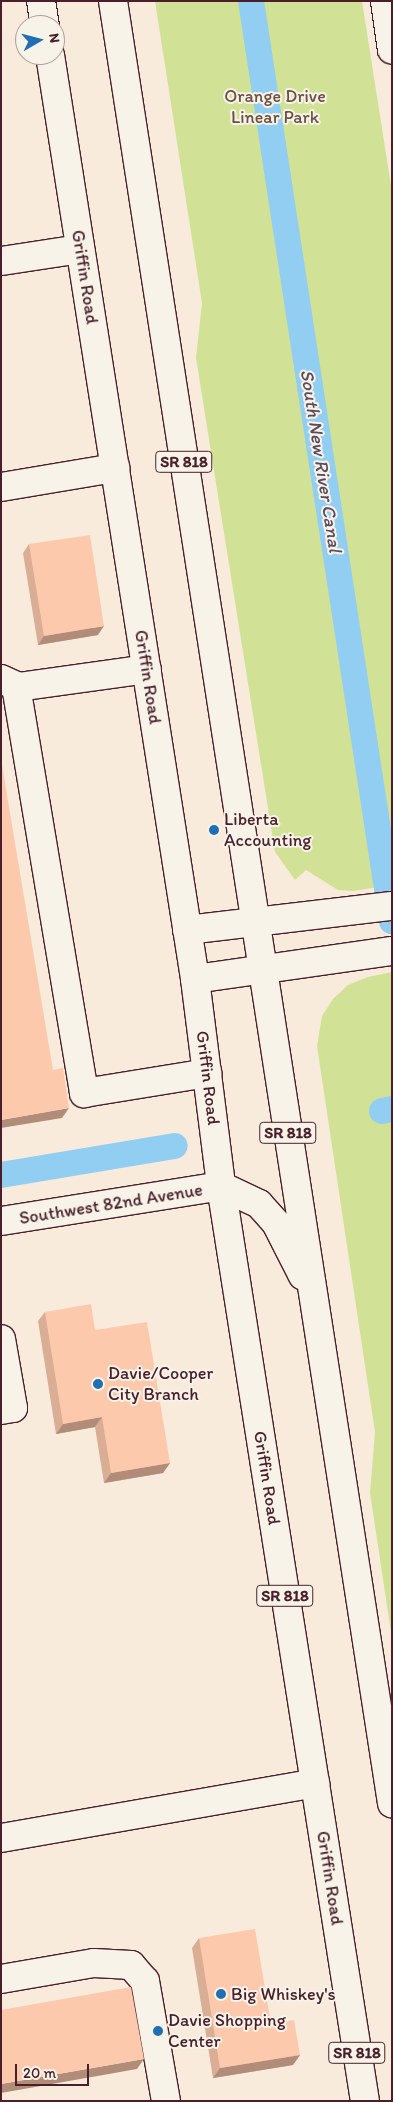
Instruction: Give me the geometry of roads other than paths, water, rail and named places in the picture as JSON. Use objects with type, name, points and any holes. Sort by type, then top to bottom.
[{"type":"main road","points":[[41,1],[43,15]]},
{"type":"main road","name":"SR 818","points":[[113,1],[392,1804]]},
{"type":"main road","points":[[385,1],[392,50]]},
{"type":"main road","name":"Griffin Road","points":[[52,65],[195,979],[221,1186],[365,2101]]},
{"type":"main road","points":[[1,261],[80,249]]},
{"type":"main road","points":[[1,487],[115,468]]},
{"type":"main road","points":[[147,669],[9,683],[84,1093],[207,1072]]},
{"type":"main road","points":[[187,930],[392,906]]},
{"type":"main road","points":[[195,979],[392,951]]},
{"type":"main road","points":[[221,1186],[259,1204],[276,1223],[314,1297]]},
{"type":"main road","name":"Southwest 82nd Avenue","points":[[1,1221],[221,1186]]},
{"type":"main road","points":[[1,1339],[12,1408],[1,1410]]},
{"type":"main road","points":[[1,1838],[315,1783]]},
{"type":"main road","points":[[1,1979],[94,1963],[131,1964],[145,1981],[166,2101]]},
{"type":"waterway","name":"South New River Canal","points":[[251,1],[392,921]]},
{"type":"waterway","points":[[382,1111],[392,1109]]},
{"type":"waterway","points":[[1,1175],[175,1146]]},
{"type":"place","name":"Liberta Accounting","points":[[214,830]]},
{"type":"place","name":"Davie/Cooper City Branch","points":[[98,1384]]},
{"type":"place","name":"Big Whiskey's","points":[[221,1994]]},
{"type":"place","name":"Davie Shopping Center","points":[[158,2031]]},
{"type":"park label","name":"Orange Drive Linear Park","points":[[275,107]]}]
